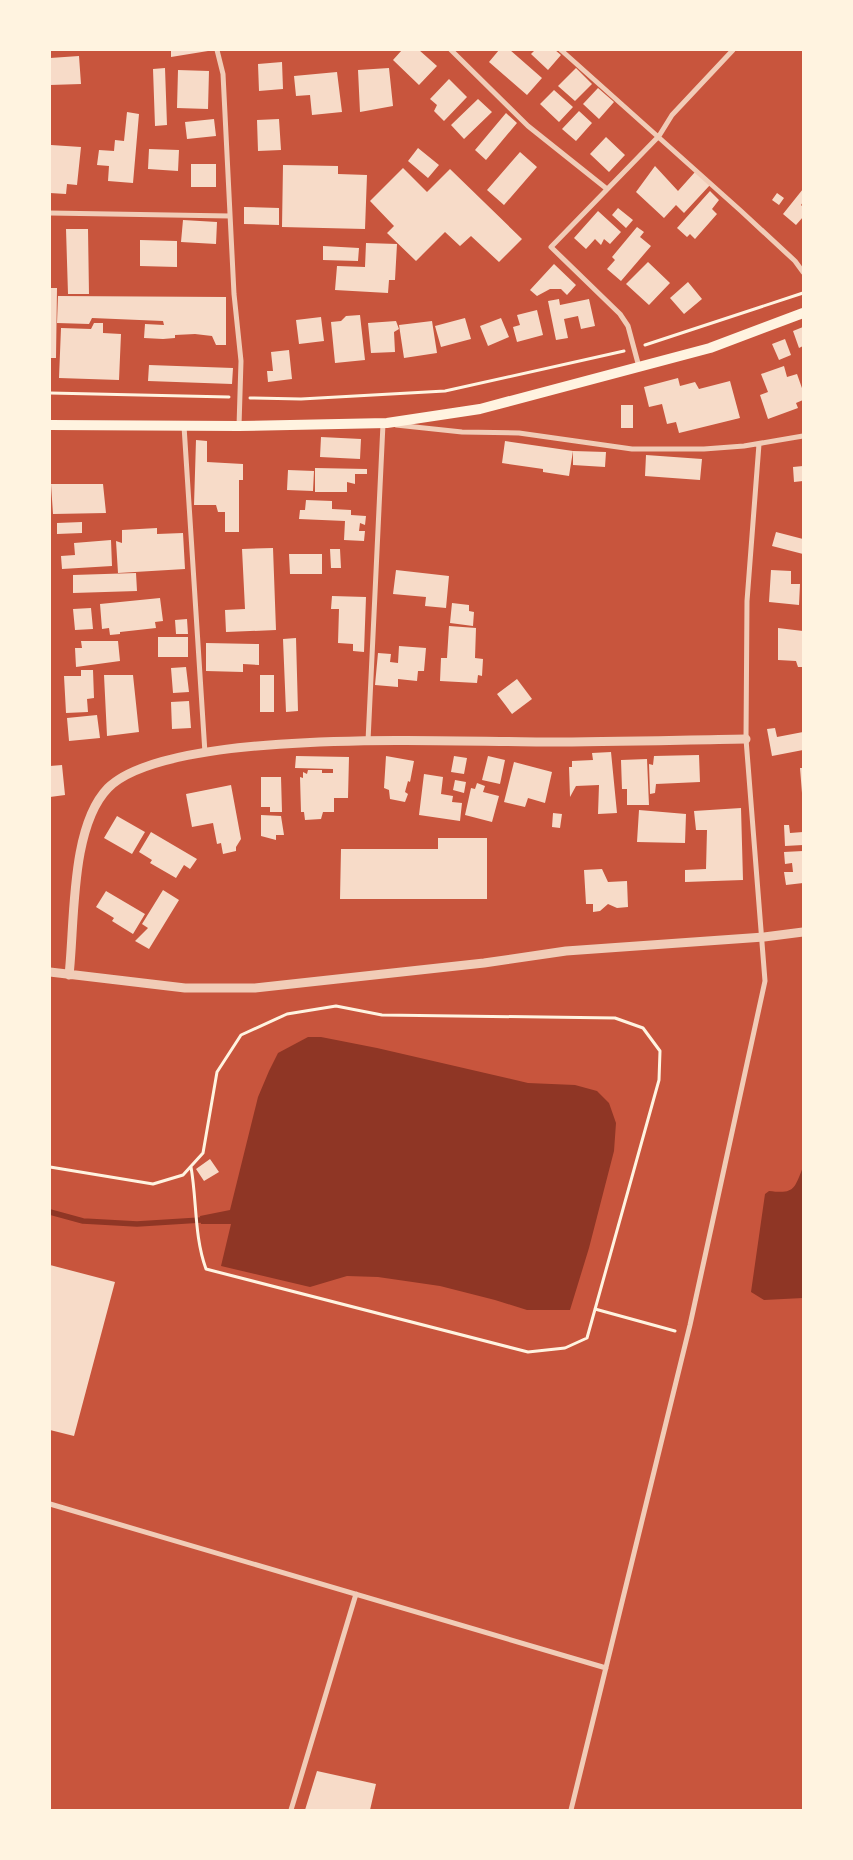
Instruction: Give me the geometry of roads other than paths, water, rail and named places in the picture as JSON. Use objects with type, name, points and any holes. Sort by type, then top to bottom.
[{"type":"main road","points":[[50,425],[240,426],[382,424],[480,409],[710,348],[803,313]]},
{"type":"street","points":[[217,50],[223,74],[240,361],[240,426]]},
{"type":"street","points":[[451,50],[528,126],[607,188]]},
{"type":"street","points":[[561,50],[659,136],[795,261],[803,272]]},
{"type":"street","points":[[639,367],[628,326],[620,314],[551,247],[659,136],[672,115],[733,50]]},
{"type":"street","points":[[50,213],[230,216]]},
{"type":"street","points":[[368,741],[382,424],[462,432],[519,433],[632,449],[704,449],[759,444],[803,436]]},
{"type":"street","points":[[184,426],[205,754]]},
{"type":"street","points":[[571,1810],[690,1325],[766,981],[764,937],[746,739],[747,601],[759,444]]},
{"type":"street","points":[[70,975],[78,862],[96,806],[107,789],[126,774],[150,765],[205,754],[288,744],[368,741],[746,739]]},
{"type":"street","points":[[50,972],[185,988],[255,988],[484,963],[566,951],[764,937],[803,932]]},
{"type":"street","points":[[50,1504],[606,1668]]},
{"type":"street","points":[[291,1810],[356,1594]]},
{"type":"waterway","points":[[50,1212],[83,1221],[137,1224],[201,1220]]}]
